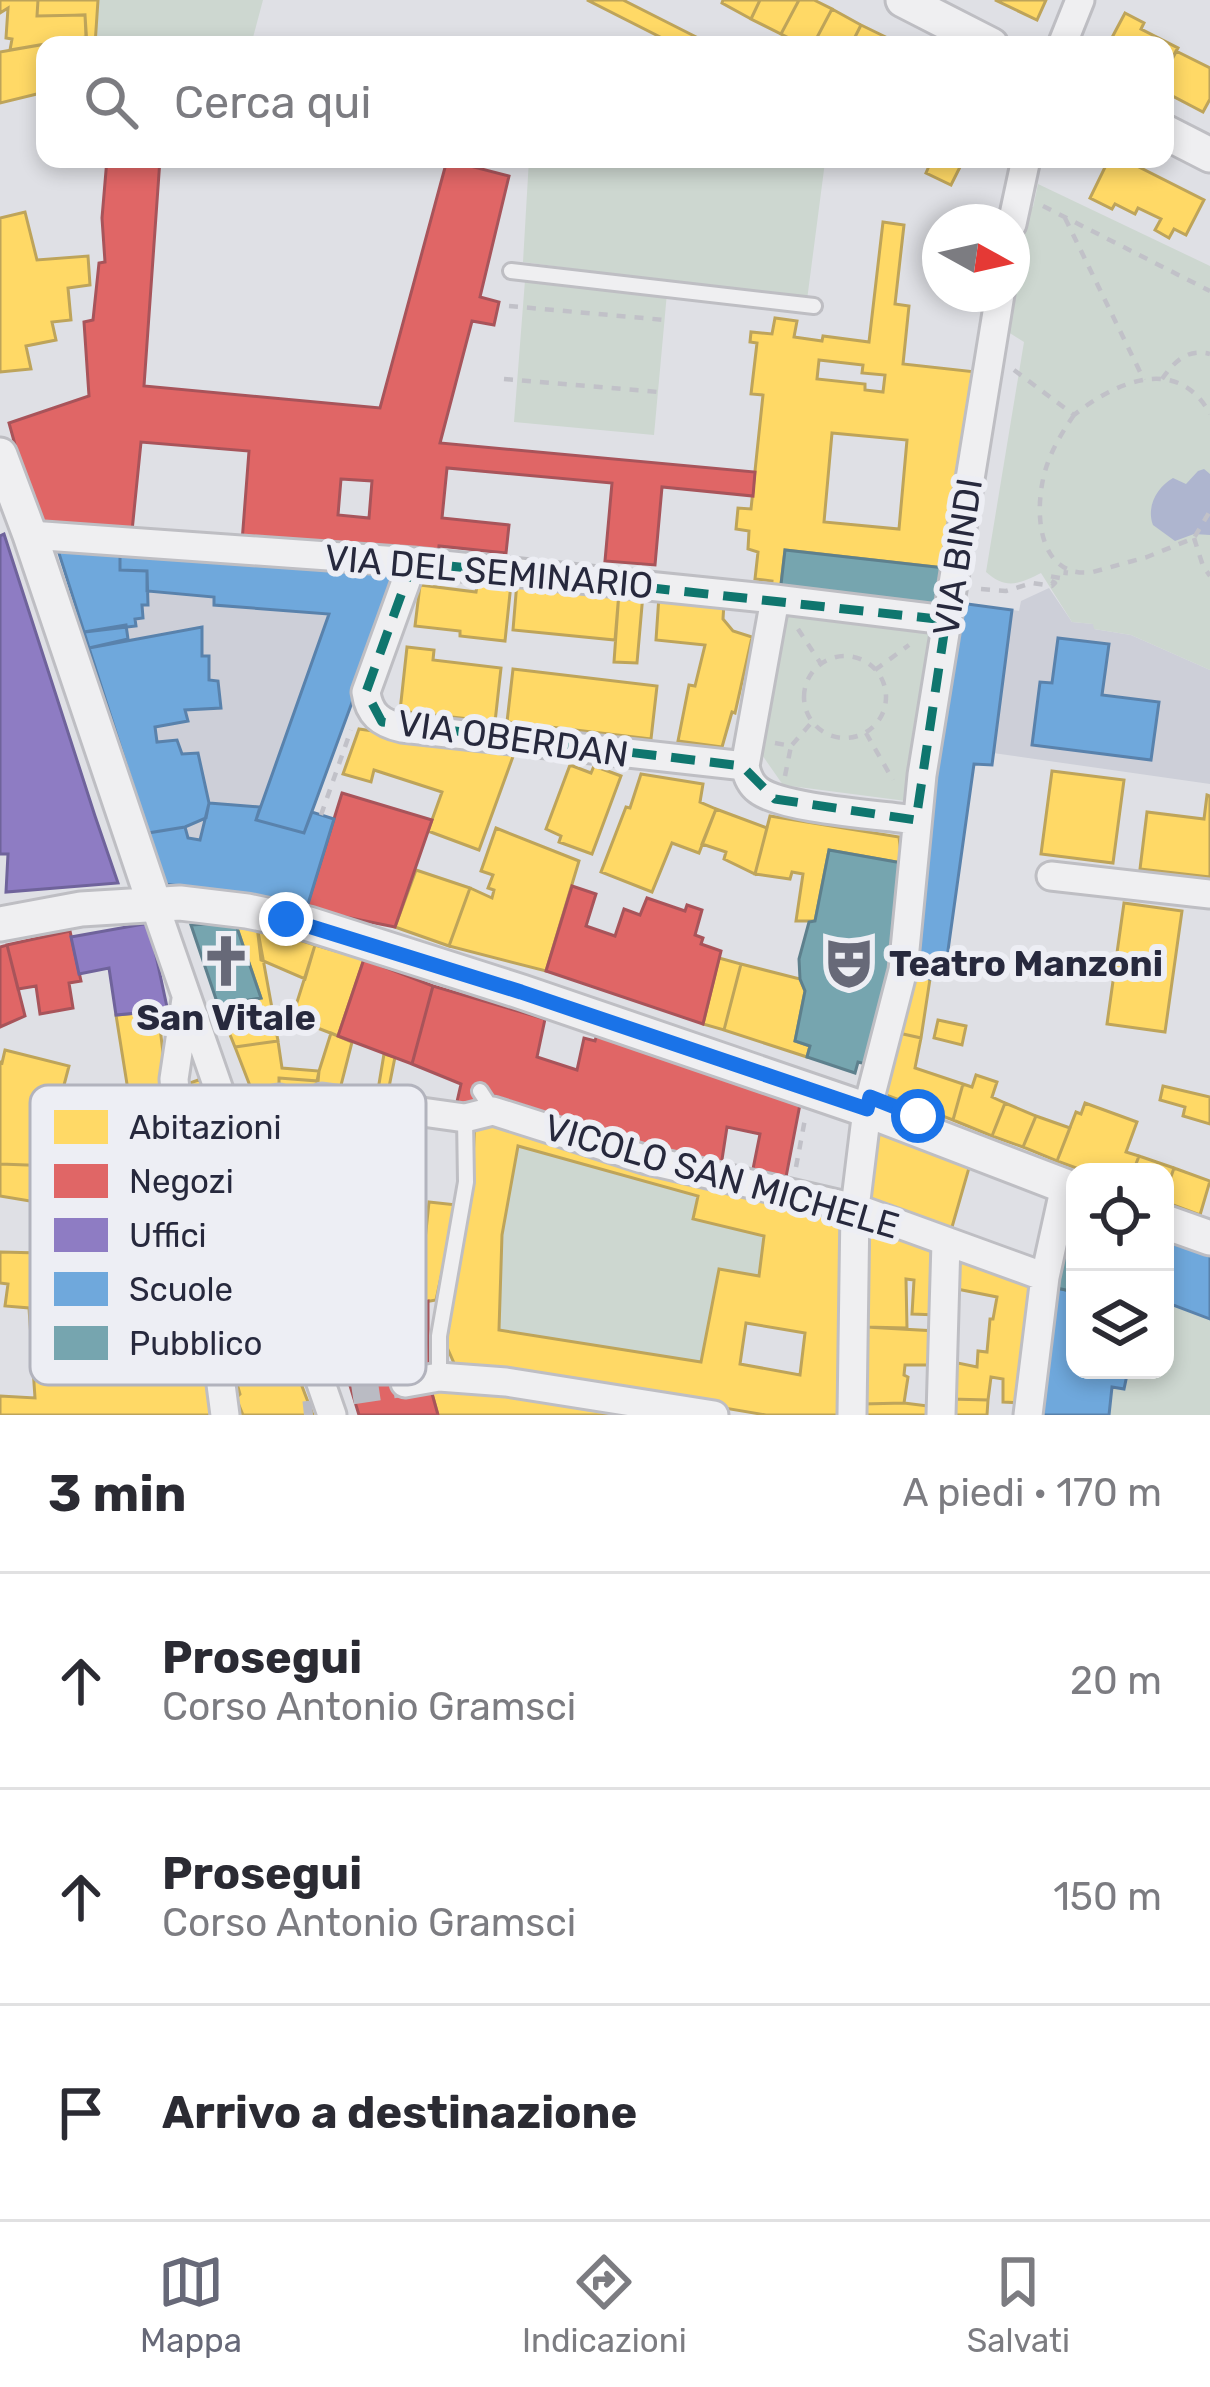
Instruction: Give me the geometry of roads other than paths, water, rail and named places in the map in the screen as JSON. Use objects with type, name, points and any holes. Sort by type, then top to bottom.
[{"type":"street","points":[[903,0],[973,36]]},
{"type":"street","points":[[1066,36],[1080,0]]},
{"type":"street","points":[[1174,137],[1210,155]]},
{"type":"street","points":[[1015,204],[1024,168]]},
{"type":"street","name":"VIA BINDI","points":[[852,1415],[855,1208],[868,1103],[903,970],[916,820],[997,312]]},
{"type":"street","points":[[0,455],[217,1085]]},
{"type":"street","name":"VIA DEL SEMINARIO","points":[[30,535],[413,562],[946,620]]},
{"type":"street","name":"VIA OBERDAN","points":[[413,562],[366,692],[373,714],[382,722],[745,766]]},
{"type":"street","points":[[775,599],[745,766],[750,782],[775,799],[916,820]]},
{"type":"street","points":[[1052,876],[1210,894]]},
{"type":"street","points":[[0,924],[81,909],[187,903],[286,919],[478,989],[809,1090],[868,1103],[1066,1182]]},
{"type":"street","points":[[175,1085],[186,997]]},
{"type":"street","name":"VICOLO SAN MICHELE","points":[[426,1104],[480,1107],[647,1160],[855,1208],[1046,1277]]},
{"type":"street","points":[[1028,1415],[1046,1277],[1066,1205]]},
{"type":"street","points":[[1174,1224],[1210,1234]]},
{"type":"street","points":[[941,1415],[946,1242]]},
{"type":"street","points":[[426,1379],[506,1382],[714,1415]]},
{"type":"street","points":[[221,1385],[225,1415]]},
{"type":"lane","points":[[512,271],[814,306]]},
{"type":"lane","points":[[154,904],[171,896],[200,896],[366,931],[770,1061],[868,1103]]},
{"type":"lane","points":[[439,1377],[439,1336],[480,1107]]},
{"type":"lane","points":[[1174,1216],[1210,1234]]},
{"type":"water","points":[[1204,469],[1210,474],[1210,535],[1194,534],[1175,541],[1153,525],[1154,498],[1173,478],[1186,484]]},
{"type":"tunnel","points":[[352,1391],[392,1385]]},
{"type":"tunnel","points":[[304,1415],[313,1414]]},
{"type":"place","name":"San Vitale","points":[[226,961]]},
{"type":"place","name":"Teatro Manzoni","points":[[849,963]]}]
